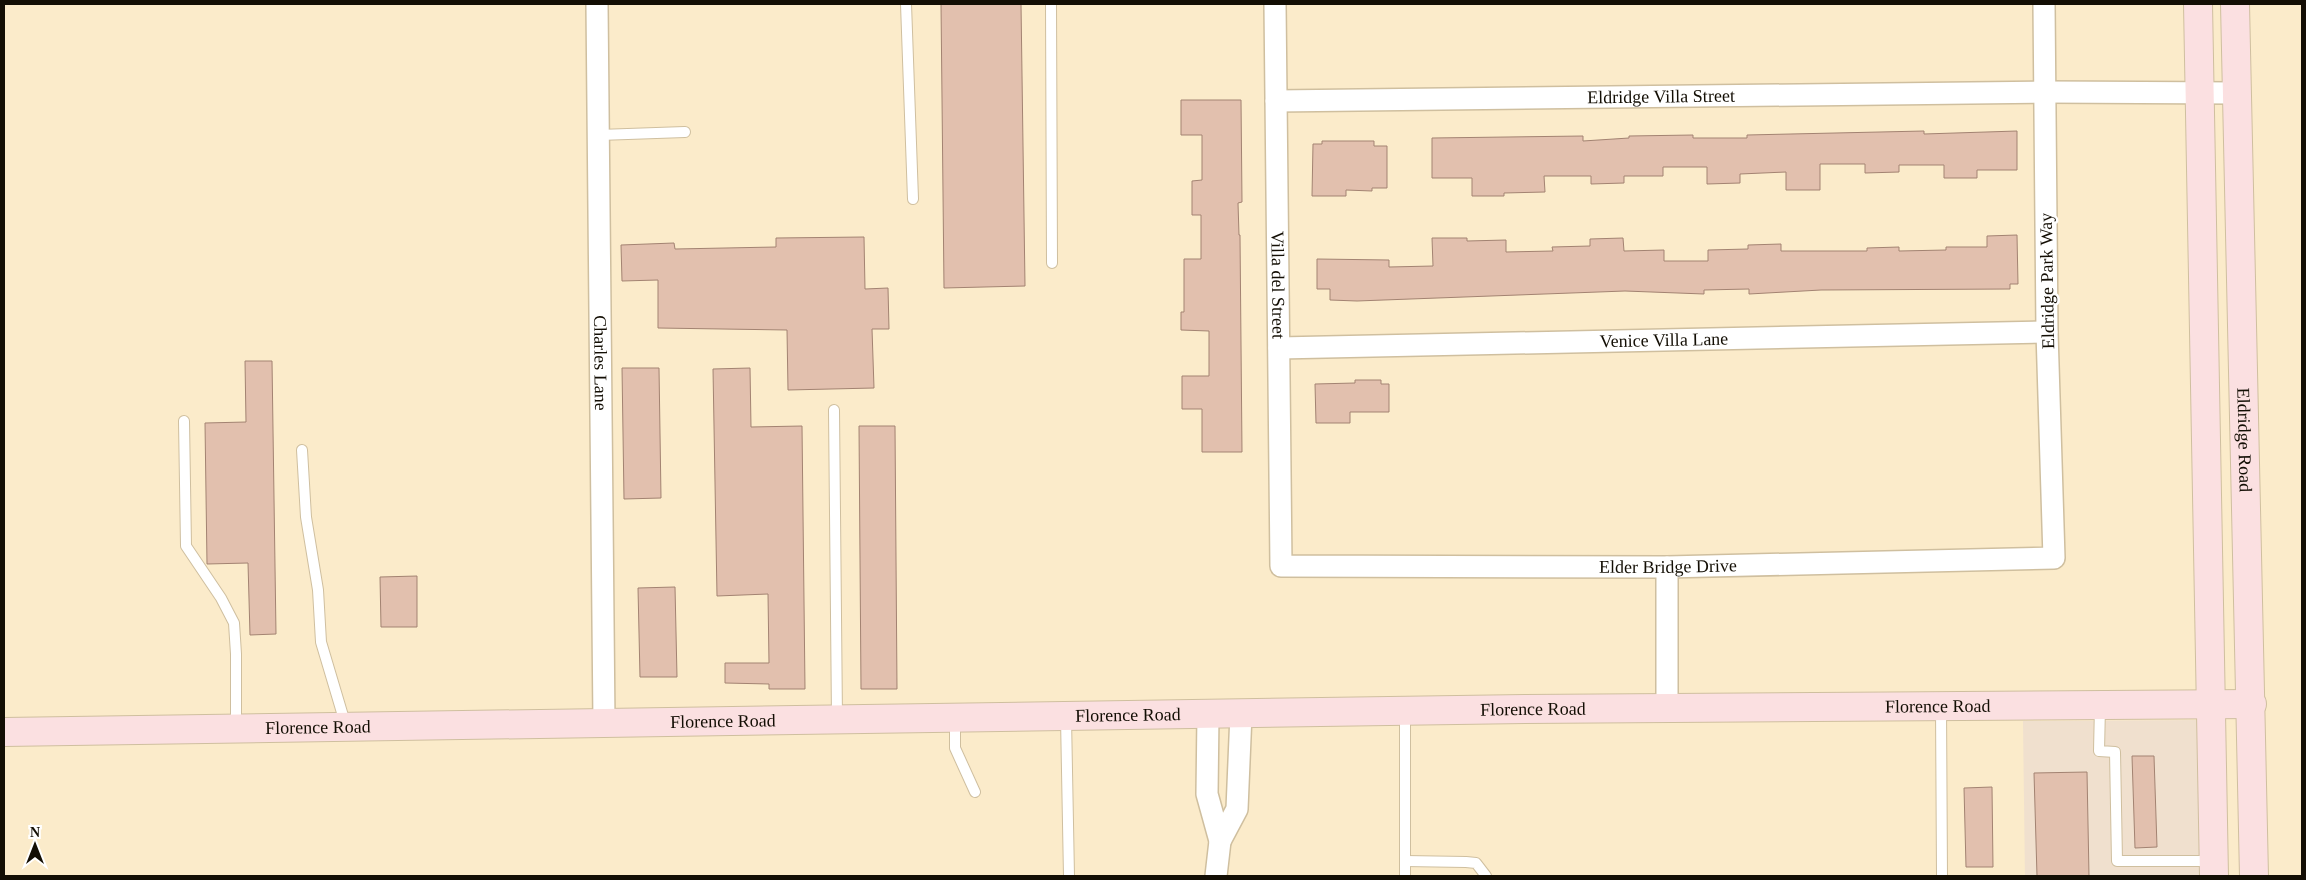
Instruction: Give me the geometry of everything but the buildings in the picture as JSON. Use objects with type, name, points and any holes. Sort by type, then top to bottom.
[{"type":"street","name":"Charles Lane","points":[[597,4],[604,723]]},
{"type":"street","name":"Villa del Street","points":[[1275,4],[1281,566]]},
{"type":"street","name":"Eldridge Park Way","points":[[2044,4],[2048,332],[2054,558]]},
{"type":"street","points":[[2198,4],[2214,869]]},
{"type":"street","name":"Eldridge Road","points":[[2235,4],[2252,704],[2254,876]]},
{"type":"street","name":"Eldridge Villa Street","points":[[1276,101],[2046,92],[2236,93]]},
{"type":"street","name":"Venice Villa Lane","points":[[1279,348],[2048,332]]},
{"type":"street","name":"Elder Bridge Drive","points":[[1281,566],[1668,567],[2054,558]]},
{"type":"street","points":[[1668,567],[1668,709]]},
{"type":"street","name":"Florence Road","points":[[4,732],[1405,711],[1940,705],[2252,704]]},
{"type":"street","points":[[1220,840],[1237,809],[1241,714]]},
{"type":"street","points":[[1208,715],[1208,794],[1220,840],[1216,876]]},
{"type":"lane","points":[[906,4],[913,199]]},
{"type":"lane","points":[[1051,4],[1052,263]]},
{"type":"lane","points":[[599,135],[685,132]]},
{"type":"lane","points":[[834,410],[838,719]]},
{"type":"lane","points":[[184,421],[186,546],[221,598],[234,623],[236,729]]},
{"type":"lane","points":[[302,450],[306,517],[318,590],[321,642],[346,727]]},
{"type":"lane","points":[[1940,705],[1942,876]]},
{"type":"lane","points":[[2100,705],[2099,751],[2115,752],[2117,861],[2214,869]]},
{"type":"lane","points":[[1405,711],[1405,876]]},
{"type":"lane","points":[[1066,716],[1069,876]]},
{"type":"lane","points":[[955,718],[955,748],[975,792]]},
{"type":"lane","points":[[1405,861],[1466,862],[1476,864],[1486,876]]},
{"type":"shaded area","points":[[2203,720],[2205,876],[2025,876],[2023,721]]}]
